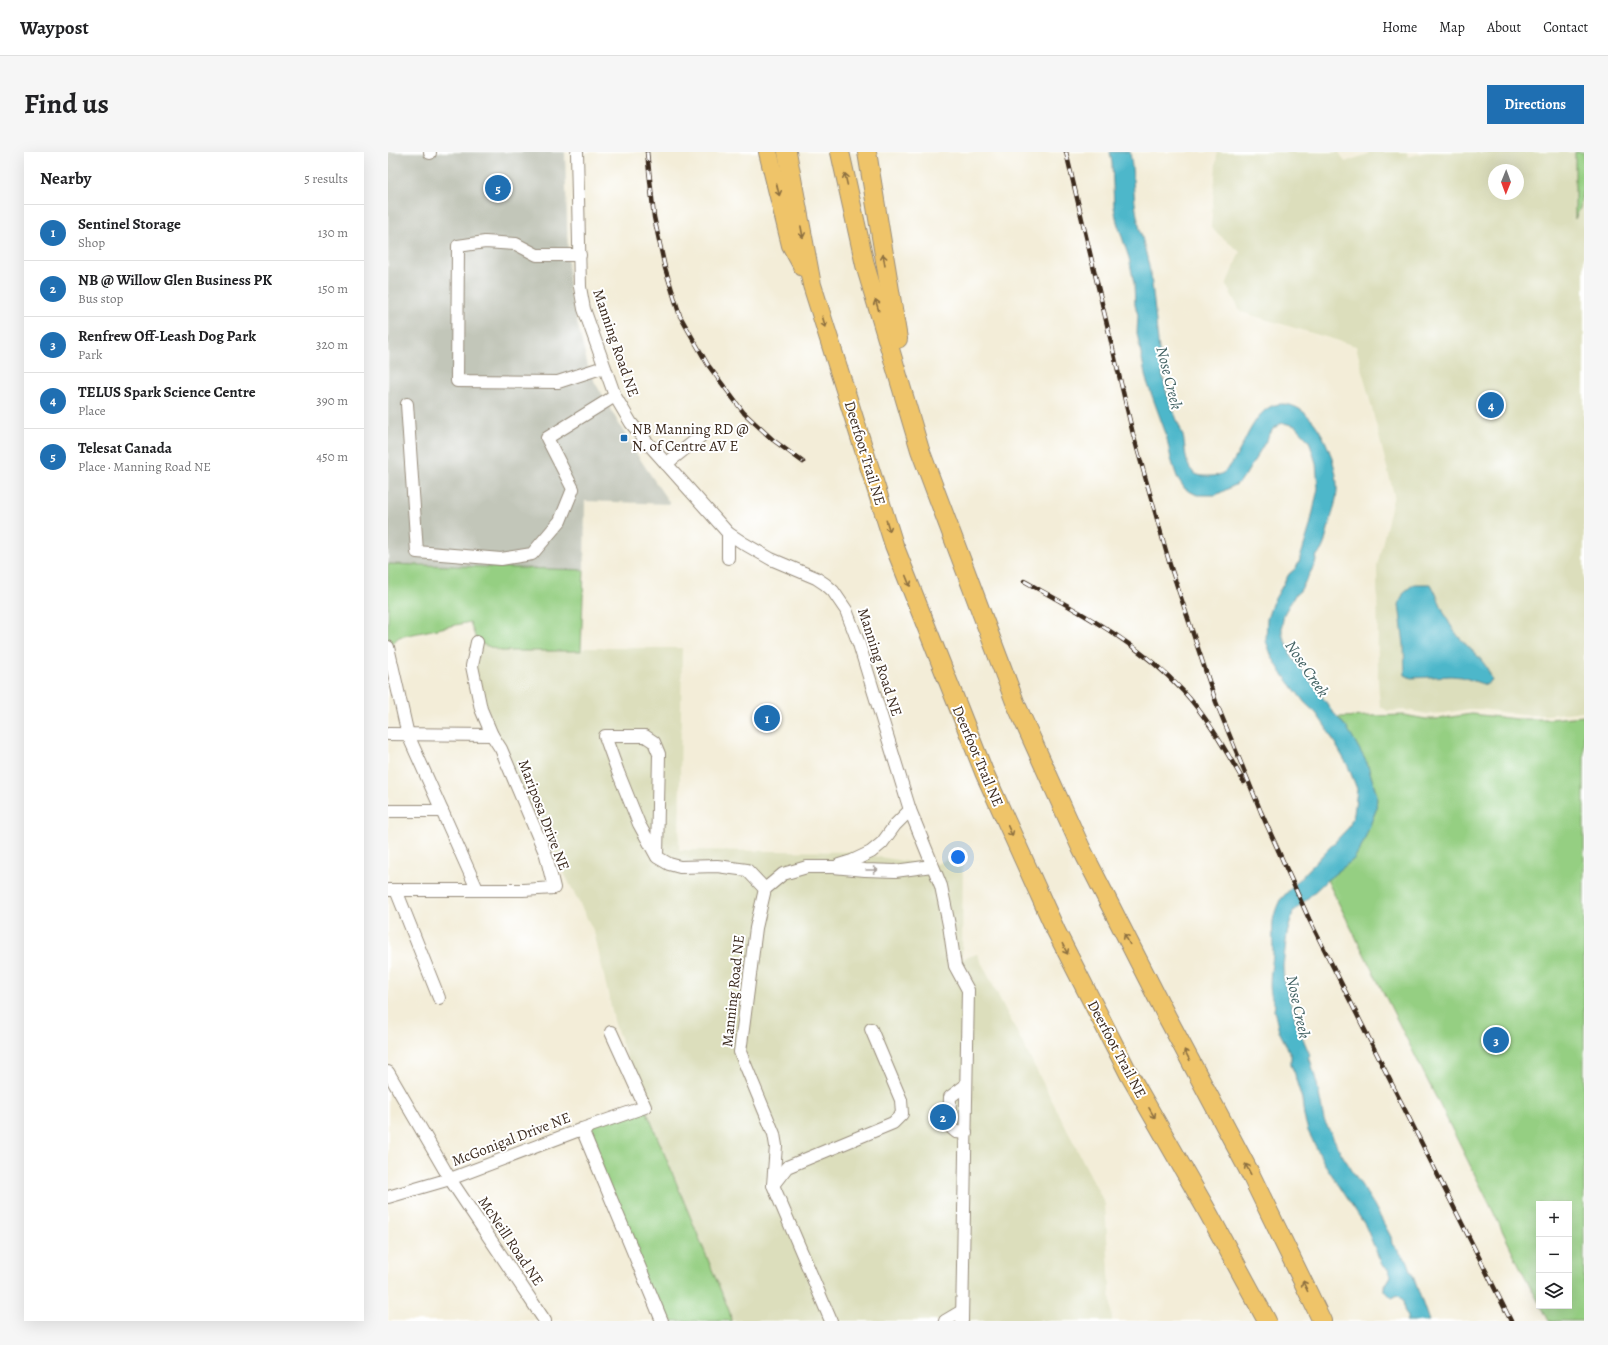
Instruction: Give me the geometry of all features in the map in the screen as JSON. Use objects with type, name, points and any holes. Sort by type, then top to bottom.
[{"type":"highway","points":[[768,152],[791,245],[812,284]]},
{"type":"highway","name":"Deerfoot Trail NE","points":[[787,152],[812,284],[894,545],[984,772],[1056,931],[1129,1074],[1268,1321]]},
{"type":"highway","points":[[840,152],[865,265],[920,450],[1015,702],[1081,848],[1167,1017],[1250,1173],[1322,1321]]},
{"type":"highway","points":[[867,152],[894,319],[920,450]]},
{"type":"street","name":"Manning Road NE","points":[[577,152],[580,287],[584,309],[615,396],[631,422],[666,464],[728,533],[743,544],[764,555],[816,578],[833,591],[841,600],[859,644],[910,810],[940,886],[945,905],[955,966],[968,990],[962,1316]]},
{"type":"street","points":[[580,255],[537,255],[516,244],[485,242],[458,246],[457,381],[558,382],[604,366]]},
{"type":"street","points":[[407,404],[417,552],[501,559],[532,554],[560,521],[573,489],[546,438],[615,396]]},
{"type":"street","points":[[666,464],[701,436]]},
{"type":"street","points":[[728,533],[728,558]]},
{"type":"street","name":"Mariposa Drive NE","points":[[392,890],[523,890],[554,888],[546,855],[501,749],[492,735],[481,709],[472,666],[477,642]]},
{"type":"street","points":[[388,646],[408,734],[477,890]]},
{"type":"street","points":[[388,734],[492,735]]},
{"type":"street","points":[[658,857],[659,754],[654,742],[645,736],[605,736],[639,824],[658,857],[669,864],[680,867],[717,866],[747,870],[765,889],[783,874],[807,868],[833,867],[895,871],[932,866]]},
{"type":"street","points":[[833,867],[852,861],[871,852],[882,843],[894,825],[910,810]]},
{"type":"street","points":[[388,811],[442,811]]},
{"type":"street","name":"Manning Road NE","points":[[765,889],[756,928],[740,1052],[774,1134],[776,1146],[773,1185],[831,1321]]},
{"type":"street","points":[[392,890],[439,998]]},
{"type":"street","points":[[773,1185],[787,1167],[893,1123],[902,1114],[901,1100],[871,1029]]},
{"type":"street","name":"McGonigal Drive NE","points":[[388,1197],[450,1179],[645,1107],[611,1032]]},
{"type":"street","name":"McNeill Road NE","points":[[388,1072],[450,1179],[545,1321]]},
{"type":"street","points":[[582,1129],[662,1321]]},
{"type":"street","points":[[945,1321],[962,1316]]},
{"type":"shaded area","points":[[388,152],[565,152],[569,290],[590,374],[636,453],[670,504],[585,501],[584,570],[388,564]]},
{"type":"shaded area","points":[[1217,152],[1339,152],[1345,162],[1368,154],[1368,152],[1407,152],[1408,157],[1426,152],[1584,152],[1584,711],[1545,715],[1521,715],[1482,709],[1468,709],[1428,714],[1406,710],[1388,711],[1380,706],[1378,682],[1377,566],[1394,495],[1356,346],[1241,312],[1226,285],[1240,252],[1211,228]]},
{"type":"shaded area","points":[[477,642],[501,651],[581,651],[585,648],[682,648],[679,850],[851,852],[932,866],[963,852],[962,959],[977,954],[1105,1204],[1112,1321],[731,1321],[730,1313],[645,1107],[615,1024],[594,932],[501,749],[472,666]]},
{"type":"green space","points":[[1575,152],[1584,152],[1584,188],[1580,208],[1575,219]]},
{"type":"green space","points":[[388,564],[584,570],[581,651],[501,651],[477,642],[470,622],[399,637],[388,647]]},
{"type":"green space","points":[[1472,714],[1517,719],[1549,719],[1584,716],[1584,1321],[1549,1321],[1543,1309],[1572,1309],[1572,1201],[1536,1201],[1536,1297],[1327,880],[1354,859],[1363,843],[1376,810],[1377,795],[1367,763],[1347,728],[1338,717],[1404,715],[1426,719]]},
{"type":"green space","points":[[645,1107],[730,1313],[731,1321],[662,1321],[582,1129]]},
{"type":"water","points":[[1110,152],[1130,152],[1135,203],[1151,277],[1164,382],[1170,403],[1183,436],[1190,469],[1200,476],[1213,476],[1221,474],[1229,467],[1257,419],[1266,410],[1277,405],[1290,405],[1300,410],[1310,418],[1318,428],[1325,441],[1335,468],[1337,492],[1335,506],[1324,543],[1304,584],[1300,591],[1295,595],[1284,614],[1282,634],[1292,657],[1333,712],[1347,728],[1367,763],[1377,795],[1376,810],[1363,843],[1354,859],[1327,880],[1293,912],[1287,934],[1283,966],[1284,982],[1297,1025],[1310,1055],[1308,1058],[1311,1062],[1317,1084],[1324,1120],[1341,1153],[1374,1205],[1391,1237],[1392,1244],[1408,1262],[1429,1321],[1406,1321],[1408,1317],[1404,1310],[1403,1300],[1398,1295],[1392,1298],[1385,1291],[1385,1286],[1391,1276],[1389,1270],[1382,1265],[1365,1225],[1324,1163],[1308,1131],[1302,1099],[1291,1065],[1291,1055],[1279,1031],[1270,986],[1273,953],[1273,921],[1280,900],[1349,827],[1354,814],[1357,789],[1348,766],[1325,726],[1316,713],[1305,703],[1281,672],[1272,657],[1266,641],[1267,619],[1272,604],[1289,574],[1296,568],[1299,562],[1310,526],[1318,488],[1316,463],[1309,441],[1295,426],[1284,423],[1273,429],[1245,476],[1237,484],[1216,495],[1197,495],[1185,489],[1177,477],[1171,459],[1166,434],[1146,379],[1137,333],[1138,315],[1135,305],[1134,283],[1129,258],[1117,222],[1114,207]]},
{"type":"water","points":[[1414,584],[1431,584],[1446,618],[1453,629],[1463,642],[1480,659],[1489,672],[1492,680],[1486,685],[1462,677],[1451,676],[1411,678],[1405,675],[1404,645],[1399,604],[1404,592]]},
{"type":"railway","points":[[647,152],[654,217],[665,268],[680,316],[708,365],[744,413],[773,440],[803,462]]},
{"type":"railway","points":[[1066,152],[1133,434],[1170,565],[1216,702],[1261,812],[1309,919],[1511,1321]]},
{"type":"railway","points":[[1024,581],[1108,630],[1148,658],[1166,674],[1201,712],[1244,782]]},
{"type":"place","name":"Telesat Canada","points":[[498,188]]},
{"type":"place","name":"TELUS Spark Science Centre","points":[[1491,405]]},
{"type":"place","name":"NB Manning RD @ N. of Centre AV E","points":[[624,438]]},
{"type":"place","name":"Sentinel Storage","points":[[767,718]]},
{"type":"place","name":"Renfrew Off-Leash Dog Park","points":[[1496,1040]]},
{"type":"place","name":"NB @ Willow Glen Business PK","points":[[943,1117]]},
{"type":"water label","name":"Nose Creek","points":[[1169,378]]},
{"type":"water label","name":"Nose Creek","points":[[1307,669]]},
{"type":"water label","name":"Nose Creek","points":[[1298,1007]]}]
